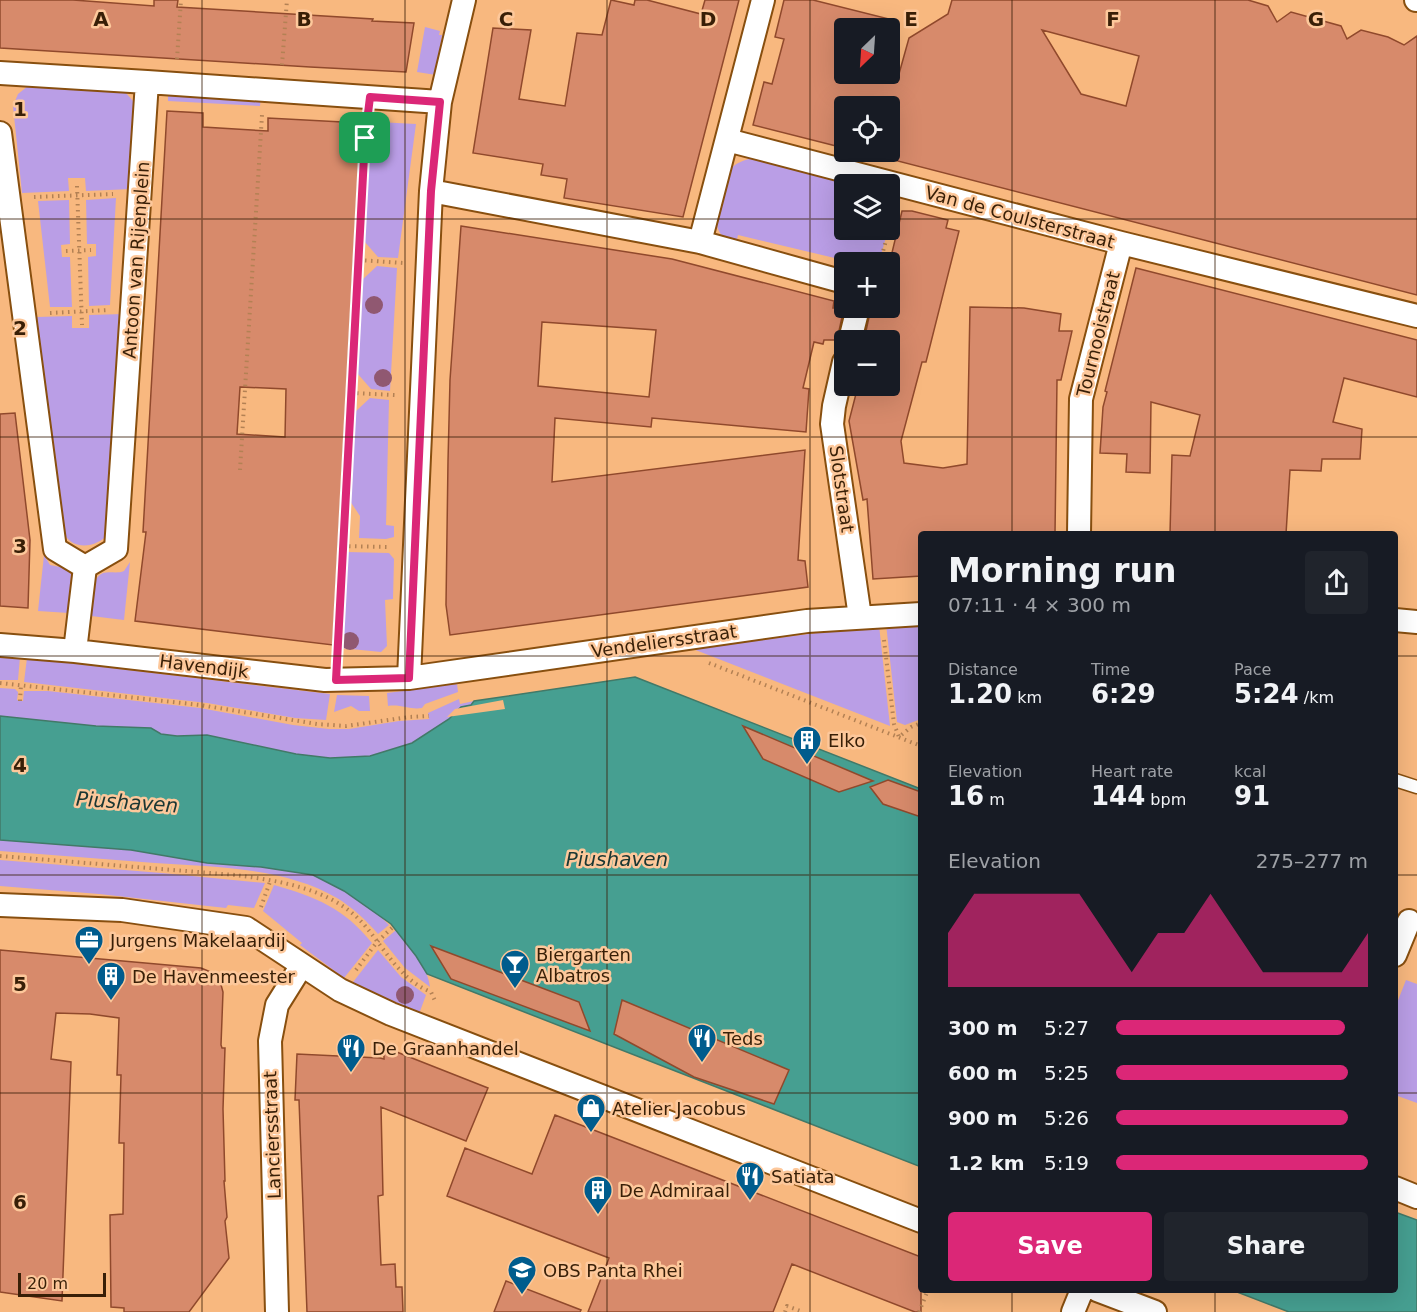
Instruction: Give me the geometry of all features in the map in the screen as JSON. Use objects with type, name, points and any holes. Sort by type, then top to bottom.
[{"type":"street","points":[[409,678],[431,191],[440,102],[464,0]]},
{"type":"street","points":[[700,242],[763,0]]},
{"type":"street","points":[[0,72],[440,102]]},
{"type":"street","name":"Antoon van Rijenplein","points":[[86,567],[116,549],[147,82]]},
{"type":"street","points":[[0,133],[55,549],[86,567],[75,651]]},
{"type":"street","name":"Van de Coulsterstraat","points":[[727,140],[1121,243],[1417,316]]},
{"type":"street","points":[[431,191],[700,242],[834,279]]},
{"type":"street","name":"Tournooistraat","points":[[1079,531],[1081,399],[1121,243]]},
{"type":"street","name":"Slotstraat","points":[[836,396],[832,424],[871,616]]},
{"type":"street","name":"Vendeliersstraat","points":[[409,678],[807,621],[918,614]]},
{"type":"street","points":[[1398,620],[1417,622]]},
{"type":"street","name":"Havendijk","points":[[0,645],[75,651],[325,680],[409,678]]},
{"type":"street","points":[[0,905],[122,910],[246,928],[340,990],[391,1014],[918,1220]]},
{"type":"street","points":[[1398,946],[1407,920]]},
{"type":"street","name":"Lanciersstraat","points":[[277,1312],[270,1041],[277,1005],[302,965]]},
{"type":"street","points":[[1398,1189],[1417,1197]]},
{"type":"street","points":[[1073,1312],[1081,1293]]},
{"type":"street","points":[[1104,1293],[1155,1312]]},
{"type":"lane","points":[[1398,781],[1417,787]]},
{"type":"path","points":[[175,84],[181,0]]},
{"type":"path","points":[[281,75],[287,0]]},
{"type":"path","points":[[240,470],[264,90]]},
{"type":"path","points":[[336,680],[365,138],[370,97]]},
{"type":"path","points":[[77,186],[82,325]]},
{"type":"path","points":[[9,197],[140,193]]},
{"type":"path","points":[[66,251],[91,250]]},
{"type":"path","points":[[359,260],[427,264]]},
{"type":"path","points":[[25,314],[132,309]]},
{"type":"path","points":[[351,393],[421,396]]},
{"type":"path","points":[[343,546],[414,548]]},
{"type":"path","points":[[871,616],[894,724],[899,737]]},
{"type":"path","points":[[701,659],[918,745]]},
{"type":"path","points":[[0,683],[200,705],[317,724],[346,726],[429,716]]},
{"type":"path","points":[[20,701],[21,684]]},
{"type":"path","points":[[899,737],[918,724]]},
{"type":"path","points":[[340,990],[377,942],[395,925]]},
{"type":"path","points":[[919,1312],[927,1293]]},
{"type":"path","points":[[785,1312],[787,1306],[802,1312]]},
{"type":"shaded area","points":[[425,27],[440,31],[439,35],[442,35],[436,75],[417,72]]},
{"type":"shaded area","points":[[28,86],[125,92],[136,107],[132,189],[86,191],[85,178],[68,178],[69,191],[22,193],[13,106],[18,94]]},
{"type":"shaded area","points":[[173,93],[261,97],[260,106],[168,101],[168,95]]},
{"type":"shaded area","points":[[378,122],[416,124],[398,258],[378,257],[364,241],[369,139],[374,134]]},
{"type":"shaded area","points":[[749,159],[760,160],[834,179],[834,240],[885,240],[882,252],[834,252],[834,258],[738,235],[736,244],[725,238],[719,232],[717,224],[719,208],[729,173],[739,162]]},
{"type":"shaded area","points":[[116,198],[110,305],[89,306],[88,257],[96,256],[96,244],[87,244],[86,200]]},
{"type":"shaded area","points":[[69,200],[70,244],[61,245],[62,257],[70,257],[72,307],[50,307],[38,201]]},
{"type":"shaded area","points":[[377,266],[397,268],[390,391],[371,389],[357,373],[362,280]]},
{"type":"shaded area","points":[[124,314],[108,534],[98,542],[80,545],[69,540],[65,535],[59,513],[37,317],[72,316],[72,328],[89,328],[89,315]]},
{"type":"shaded area","points":[[370,398],[389,400],[386,525],[394,526],[394,537],[386,539],[359,538],[360,516],[350,501],[354,413]]},
{"type":"shaded area","points":[[347,552],[389,553],[394,559],[393,599],[385,600],[387,646],[381,652],[341,648]]},
{"type":"shaded area","points":[[44,555],[50,565],[65,568],[71,574],[69,613],[38,611]]},
{"type":"shaded area","points":[[130,562],[124,620],[91,616],[92,592],[96,580],[106,572],[124,571]]},
{"type":"shaded area","points":[[918,621],[918,720],[905,725],[897,722],[886,624]]},
{"type":"shaded area","points":[[879,625],[890,726],[693,649]]},
{"type":"shaded area","points":[[0,654],[20,657],[18,680],[0,680]]},
{"type":"shaded area","points":[[27,658],[330,694],[326,720],[295,718],[207,703],[24,682]]},
{"type":"shaded area","points":[[457,684],[458,692],[425,704],[422,708],[388,706],[387,693]]},
{"type":"shaded area","points":[[0,688],[15,689],[18,692],[17,700],[23,701],[24,691],[48,691],[200,708],[293,725],[329,729],[349,729],[429,719],[428,713],[459,699],[460,704],[474,701],[412,743],[370,756],[330,758],[296,754],[207,735],[177,736],[161,734],[151,728],[96,726],[0,716]]},
{"type":"shaded area","points":[[337,695],[369,696],[370,711],[359,711],[351,706],[334,712]]},
{"type":"shaded area","points":[[0,840],[131,850],[207,863],[261,867],[313,875],[374,910],[389,925],[378,934],[359,914],[337,898],[316,888],[272,874],[225,868],[0,851]]},
{"type":"shaded area","points":[[0,860],[265,883],[254,908],[228,905],[226,908],[0,886]]},
{"type":"shaded area","points":[[274,885],[316,899],[340,912],[372,943],[344,978],[300,945],[302,943],[263,911]]},
{"type":"shaded area","points":[[396,930],[422,964],[430,987],[405,968],[383,941]]},
{"type":"shaded area","points":[[378,950],[401,977],[426,995],[419,1014],[350,986]]},
{"type":"shaded area","points":[[1406,980],[1417,984],[1417,1103],[1398,1096],[1398,1000]]},
{"type":"water","name":"Piushaven","points":[[635,677],[918,788],[918,1166],[427,974],[391,924],[344,891],[313,875],[261,867],[207,863],[131,850],[0,840],[0,716],[96,726],[151,728],[161,734],[177,736],[207,735],[296,754],[330,758],[370,756],[412,743],[449,719],[461,707],[471,705],[474,701]]},
{"type":"water","points":[[1398,1213],[1417,1220],[1417,1312],[1289,1312],[1240,1293],[1398,1293]]},
{"type":"pier","points":[[503,700],[505,709],[447,717],[455,709]]},
{"type":"building","points":[[0,0],[73,0],[154,6],[154,0],[178,0],[177,7],[414,23],[406,72],[310,67],[0,48]]},
{"type":"building","points":[[611,0],[634,5],[635,0],[647,0],[701,14],[705,0],[739,0],[683,217],[564,198],[567,179],[541,175],[543,164],[473,153],[493,28],[531,30],[519,99],[565,106],[577,33],[602,35]]},
{"type":"building","points":[[784,0],[813,0],[885,18],[834,18],[834,84],[900,84],[900,70],[909,38],[948,14],[952,0],[1248,0],[1268,6],[1277,22],[1291,12],[1341,26],[1347,39],[1361,30],[1388,37],[1404,45],[1417,36],[1417,295],[900,162],[900,96],[834,96],[834,145],[753,125],[764,82],[772,84],[784,39],[775,37]],"holes":[[[1042,30],[1139,56],[1126,106],[1081,94]]]},
{"type":"building","points":[[167,111],[203,113],[203,127],[268,131],[268,118],[361,123],[333,645],[135,621],[146,532],[143,532]],"holes":[[[240,387],[286,389],[285,437],[237,434]]]},
{"type":"building","points":[[902,211],[912,211],[948,220],[946,228],[959,231],[926,362],[922,362],[901,441],[904,463],[943,468],[967,464],[970,307],[1024,308],[1061,314],[1059,331],[1072,331],[1061,380],[1057,380],[1055,531],[918,531],[918,576],[873,579],[867,499],[863,500],[849,421],[855,396],[900,396],[900,330],[866,330],[869,318],[900,318],[900,252],[892,252],[895,240],[900,240]]},
{"type":"building","points":[[461,226],[672,259],[834,301],[834,318],[842,318],[839,330],[834,330],[834,340],[824,340],[823,344],[814,342],[803,388],[809,389],[806,432],[652,418],[651,427],[555,418],[552,482],[805,450],[798,560],[805,561],[808,587],[450,635],[446,605],[450,380]],"holes":[[[542,322],[656,330],[649,397],[538,386]]]},
{"type":"building","points":[[1136,268],[1417,340],[1417,397],[1344,378],[1333,422],[1362,429],[1360,459],[1322,459],[1321,471],[1290,470],[1286,531],[1170,531],[1172,455],[1190,456],[1200,415],[1151,402],[1150,473],[1126,472],[1127,454],[1100,453],[1103,407],[1107,392],[1105,391]]},
{"type":"building","points":[[15,413],[30,540],[28,608],[0,606],[0,414]]},
{"type":"building","name":"Elko","points":[[743,726],[873,781],[839,792],[763,759]]},
{"type":"building","points":[[888,780],[918,791],[918,816],[883,804],[870,787]]},
{"type":"building","name":"Biergarten Albatros","points":[[431,946],[579,1002],[590,1031],[451,979]]},
{"type":"building","points":[[0,950],[201,968],[213,973],[220,981],[223,992],[221,1045],[225,1048],[224,1181],[229,1258],[189,1312],[124,1312],[124,1308],[111,1307],[110,1215],[123,1214],[124,1143],[119,1143],[121,1075],[117,1075],[119,1018],[90,1014],[56,1013],[51,1059],[71,1062],[62,1301],[0,1292]]},
{"type":"building","points":[[622,1000],[789,1070],[774,1104],[694,1077],[614,1034]]},
{"type":"building","points":[[384,1047],[488,1088],[466,1141],[381,1107],[383,1195],[378,1196],[381,1265],[395,1264],[396,1287],[402,1287],[403,1312],[307,1312],[299,1100],[295,1100],[297,1054],[384,1059]]},
{"type":"building","points":[[555,1115],[918,1256],[918,1293],[921,1293],[921,1312],[915,1312],[792,1264],[773,1312],[588,1312],[609,1258],[447,1196],[465,1148],[532,1174]]},
{"type":"building","name":"OBS Panta Rhei","points":[[506,1281],[581,1310],[580,1312],[494,1312]]},
{"type":"place","name":"Elko","points":[[807,766]]},
{"type":"place","name":"Jurgens Makelaardij","points":[[89,966]]},
{"type":"place","name":"Biergarten Albatros","points":[[515,990]]},
{"type":"place","name":"De Havenmeester","points":[[111,1002]]},
{"type":"place","name":"Teds","points":[[702,1064]]},
{"type":"place","name":"De Graanhandel","points":[[351,1074]]},
{"type":"place","name":"Atelier Jacobus","points":[[591,1134]]},
{"type":"place","name":"Satiata","points":[[750,1202]]},
{"type":"place","name":"De Admiraal","points":[[598,1216]]},
{"type":"place","name":"OBS Panta Rhei","points":[[522,1296]]},
{"type":"route","points":[[370,97],[440,102],[431,191],[409,678],[336,680],[340,596],[365,138],[370,97]]}]
